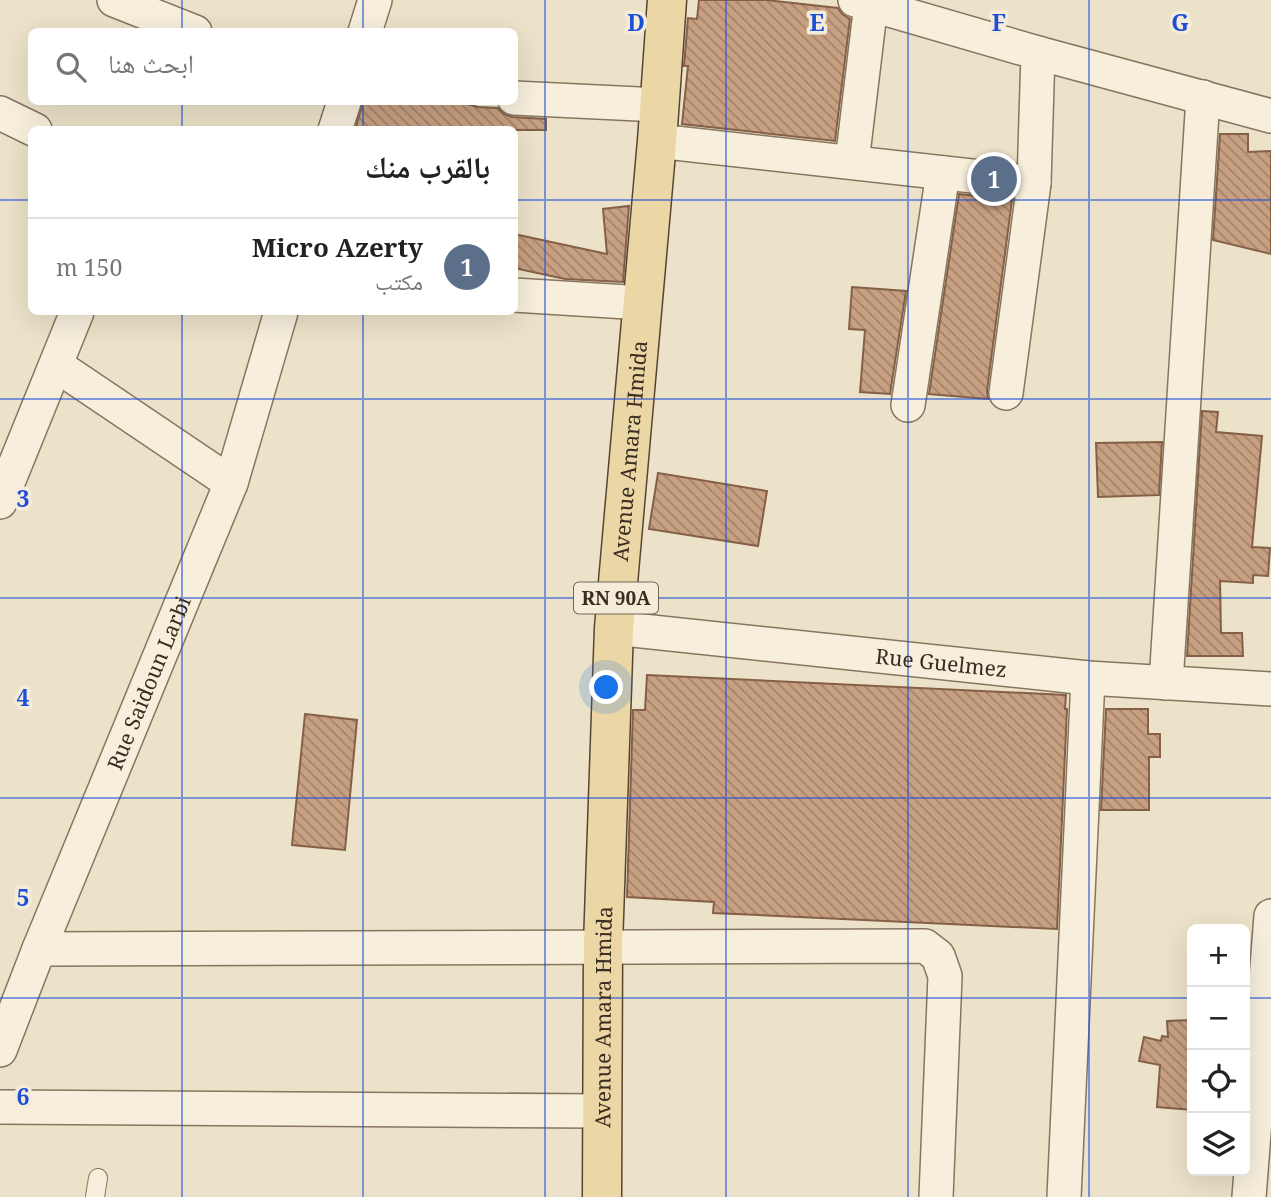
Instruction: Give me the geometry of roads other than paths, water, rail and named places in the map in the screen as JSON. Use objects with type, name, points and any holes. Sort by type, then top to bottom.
[{"type":"main road","name":"Avenue Amara Hmida","points":[[602,1197],[603,945],[614,628],[659,123],[667,0]]},
{"type":"street","points":[[114,0],[185,28]]},
{"type":"street","points":[[366,28],[374,0]]},
{"type":"street","points":[[852,162],[863,2],[1271,116]]},
{"type":"street","points":[[1006,393],[1034,183],[1038,53]]},
{"type":"street","points":[[1166,683],[1203,97]]},
{"type":"street","points":[[518,99],[659,123],[852,162],[1034,183]]},
{"type":"street","points":[[336,126],[343,105]]},
{"type":"street","points":[[0,113],[28,127]]},
{"type":"street","points":[[908,405],[943,173]]},
{"type":"street","points":[[518,295],[643,303]]},
{"type":"street","points":[[0,502],[76,315]]},
{"type":"street","name":"Rue Saidoun Larbi","points":[[0,1050],[231,483],[280,315]]},
{"type":"street","points":[[56,365],[231,483]]},
{"type":"street","name":"Rue Guelmez","points":[[614,628],[1088,678],[1271,689]]},
{"type":"street","points":[[1064,1197],[1088,678]]},
{"type":"street","points":[[1248,1197],[1271,916]]},
{"type":"street","points":[[39,949],[925,946],[938,956],[945,976],[936,1197]]},
{"type":"street","points":[[0,1107],[602,1111]]},
{"type":"lane","points":[[95,1197],[98,1178]]},
{"type":"place","name":"Micro Azerty","points":[[994,179]]}]
